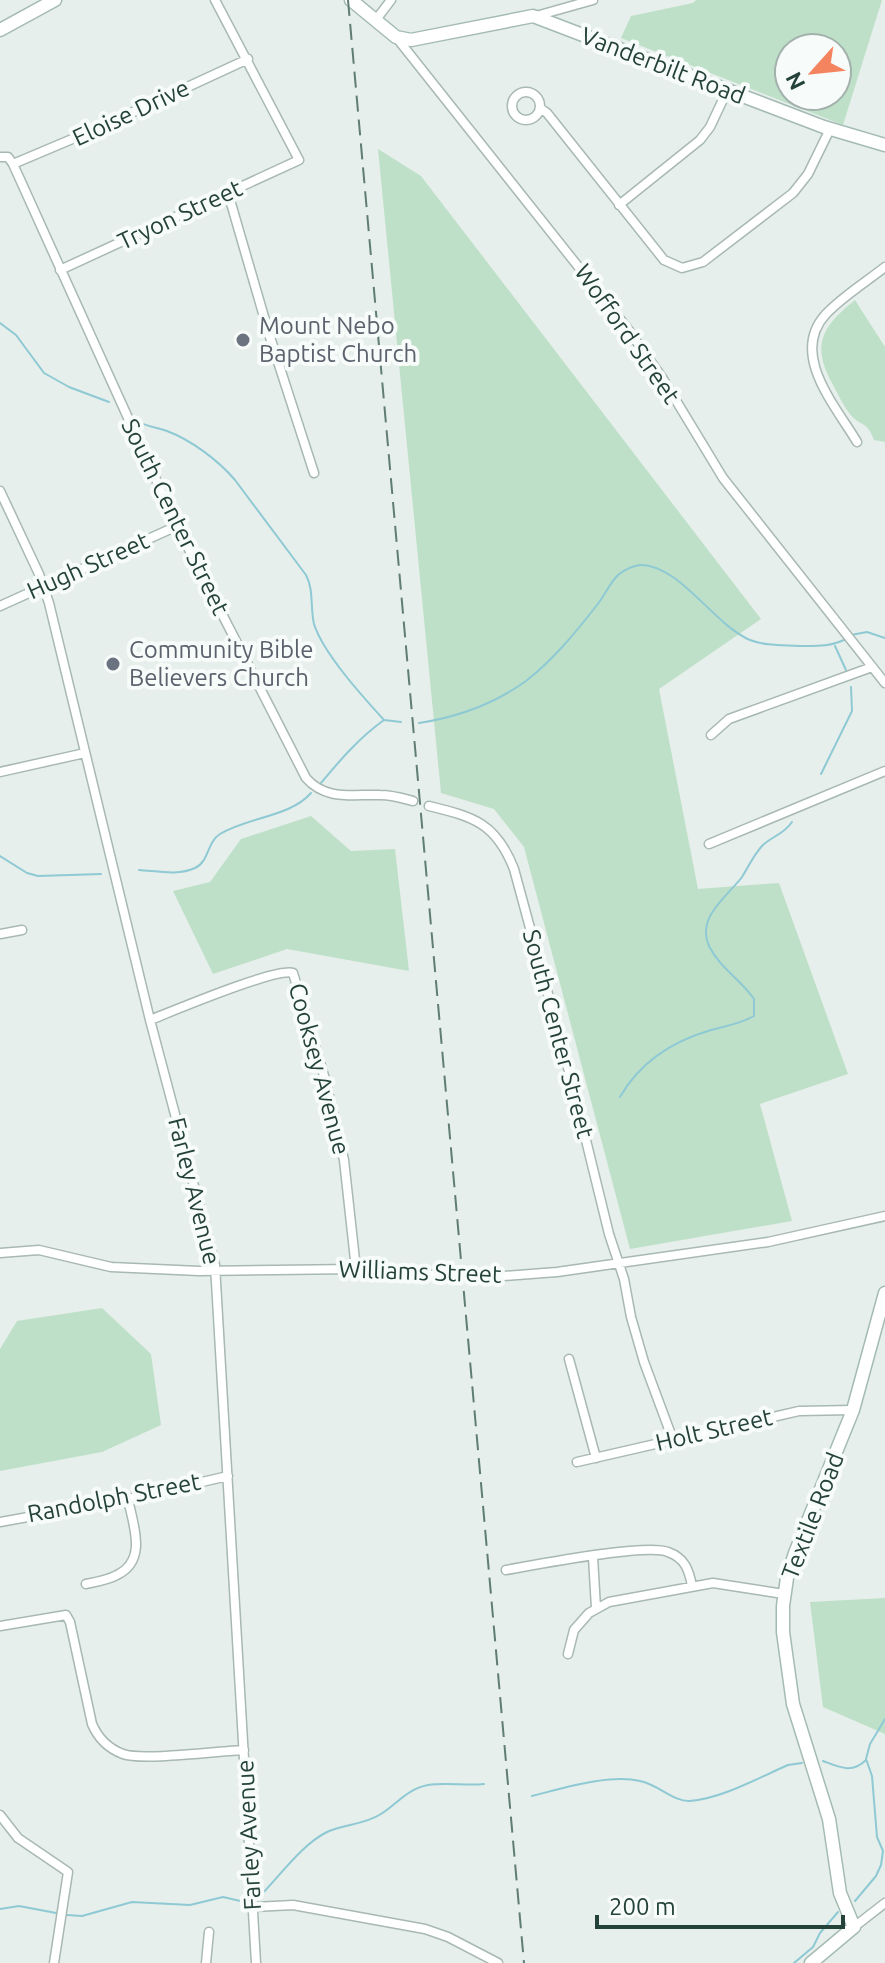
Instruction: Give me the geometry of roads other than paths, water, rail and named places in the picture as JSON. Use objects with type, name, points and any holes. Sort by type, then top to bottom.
[{"type":"street","points":[[0,30],[55,0]]},
{"type":"street","points":[[215,0],[248,59]]},
{"type":"street","name":"Wofford Street","points":[[351,0],[396,37],[627,328],[663,379],[723,478],[885,683]]},
{"type":"street","points":[[370,16],[391,0]]},
{"type":"street","points":[[396,37],[419,40],[593,0]]},
{"type":"street","name":"Vanderbilt Road","points":[[533,16],[830,129],[885,145]]},
{"type":"street","name":"Tryon Street","points":[[60,270],[299,160],[248,59]]},
{"type":"street","name":"Eloise Drive","points":[[13,164],[90,133],[248,59]]},
{"type":"street","points":[[619,205],[700,140],[710,127],[727,91]]},
{"type":"street","points":[[540,108],[664,260],[682,268],[703,262],[793,193],[808,174],[830,129]]},
{"type":"street","points":[[0,157],[8,157],[13,164]]},
{"type":"street","name":"South Center Street","points":[[13,164],[177,526],[306,778],[316,788],[332,795],[385,795],[413,801]]},
{"type":"street","points":[[228,193],[314,473]]},
{"type":"street","points":[[857,442],[819,377],[812,358],[813,339],[826,314],[885,267]]},
{"type":"street","name":"Farley Avenue","points":[[0,491],[44,586],[215,1271],[256,1963]]},
{"type":"street","name":"Hugh Street","points":[[0,606],[177,526]]},
{"type":"street","points":[[711,735],[729,719],[872,667]]},
{"type":"street","points":[[0,772],[85,753]]},
{"type":"street","points":[[709,844],[885,771]]},
{"type":"street","name":"South Center Street","points":[[429,806],[459,813],[482,823],[501,840],[508,854],[519,884],[644,1362],[673,1440]]},
{"type":"street","points":[[0,934],[22,930]]},
{"type":"street","name":"Cooksey Avenue","points":[[150,1020],[237,986],[284,971],[293,973],[325,1079],[344,1160],[356,1269]]},
{"type":"street","name":"Williams Street","points":[[0,1253],[39,1250],[102,1266],[215,1271],[356,1269],[490,1277],[557,1272],[768,1242],[885,1216]]},
{"type":"street","name":"Textile Road","points":[[854,1927],[840,1893],[829,1819],[793,1704],[783,1632],[784,1594],[804,1529],[853,1410],[885,1293]]},
{"type":"street","points":[[569,1359],[596,1458]]},
{"type":"street","name":"Holt Street","points":[[577,1462],[799,1411],[853,1410]]},
{"type":"street","name":"Randolph Street","points":[[0,1522],[128,1499],[228,1476]]},
{"type":"street","points":[[86,1584],[118,1575],[131,1565],[138,1549],[128,1499]]},
{"type":"street","points":[[506,1570],[658,1549],[667,1551],[689,1568],[692,1586]]},
{"type":"street","points":[[593,1557],[596,1608]]},
{"type":"street","points":[[568,1654],[574,1630],[596,1608],[623,1599],[723,1583],[784,1594]]},
{"type":"street","points":[[0,1626],[66,1615],[92,1724],[111,1749],[133,1757],[244,1750]]},
{"type":"street","points":[[0,1815],[18,1838],[68,1872],[54,1963]]},
{"type":"street","points":[[811,1963],[885,1903]]},
{"type":"street","points":[[253,1907],[293,1905],[425,1929],[448,1937],[498,1963]]},
{"type":"street","points":[[206,1963],[209,1932]]},
{"type":"waterway","points":[[0,323],[16,335],[44,373],[69,387],[109,402]]},
{"type":"waterway","points":[[136,420],[195,445],[235,480],[306,575],[314,624],[326,648],[384,720]]},
{"type":"waterway","points":[[419,723],[475,708],[526,681],[572,635],[618,575],[640,565],[669,574],[723,622],[750,640],[811,646],[829,645],[846,639]]},
{"type":"waterway","points":[[851,635],[867,632],[885,638]]},
{"type":"waterway","points":[[835,646],[846,670]]},
{"type":"waterway","points":[[821,774],[852,711],[851,687]]},
{"type":"waterway","points":[[321,783],[351,749],[384,720],[401,722]]},
{"type":"waterway","points":[[139,870],[175,872],[195,868],[220,834],[292,807],[311,793]]},
{"type":"waterway","points":[[620,1097],[637,1073],[659,1054],[684,1040],[754,1016],[754,999],[713,954],[706,936],[707,926],[715,908],[742,877],[754,856],[792,822]]},
{"type":"waterway","points":[[0,856],[27,873],[38,876],[101,874]]},
{"type":"waterway","points":[[855,1901],[881,1865],[883,1851],[877,1837],[872,1776],[866,1759],[870,1744],[885,1719]]},
{"type":"waterway","points":[[823,1761],[850,1768],[866,1760]]},
{"type":"waterway","points":[[532,1796],[586,1783],[628,1779],[647,1783],[678,1799],[690,1801],[728,1792],[788,1765],[802,1763]]},
{"type":"waterway","points":[[259,1897],[300,1853],[327,1832],[374,1818],[421,1787],[484,1784]]},
{"type":"waterway","points":[[67,1915],[82,1916],[132,1902],[190,1905],[223,1897],[249,1903]]},
{"type":"waterway","points":[[0,1909],[19,1906],[56,1913]]},
{"type":"waterway","points":[[794,1963],[813,1947],[820,1933],[838,1912]]},
{"type":"railway","points":[[348,0],[524,1963]]},
{"type":"place","name":"Mount Nebo Baptist Church","points":[[243,340]]},
{"type":"place","name":"Community Bible Believers Church","points":[[113,664]]}]
